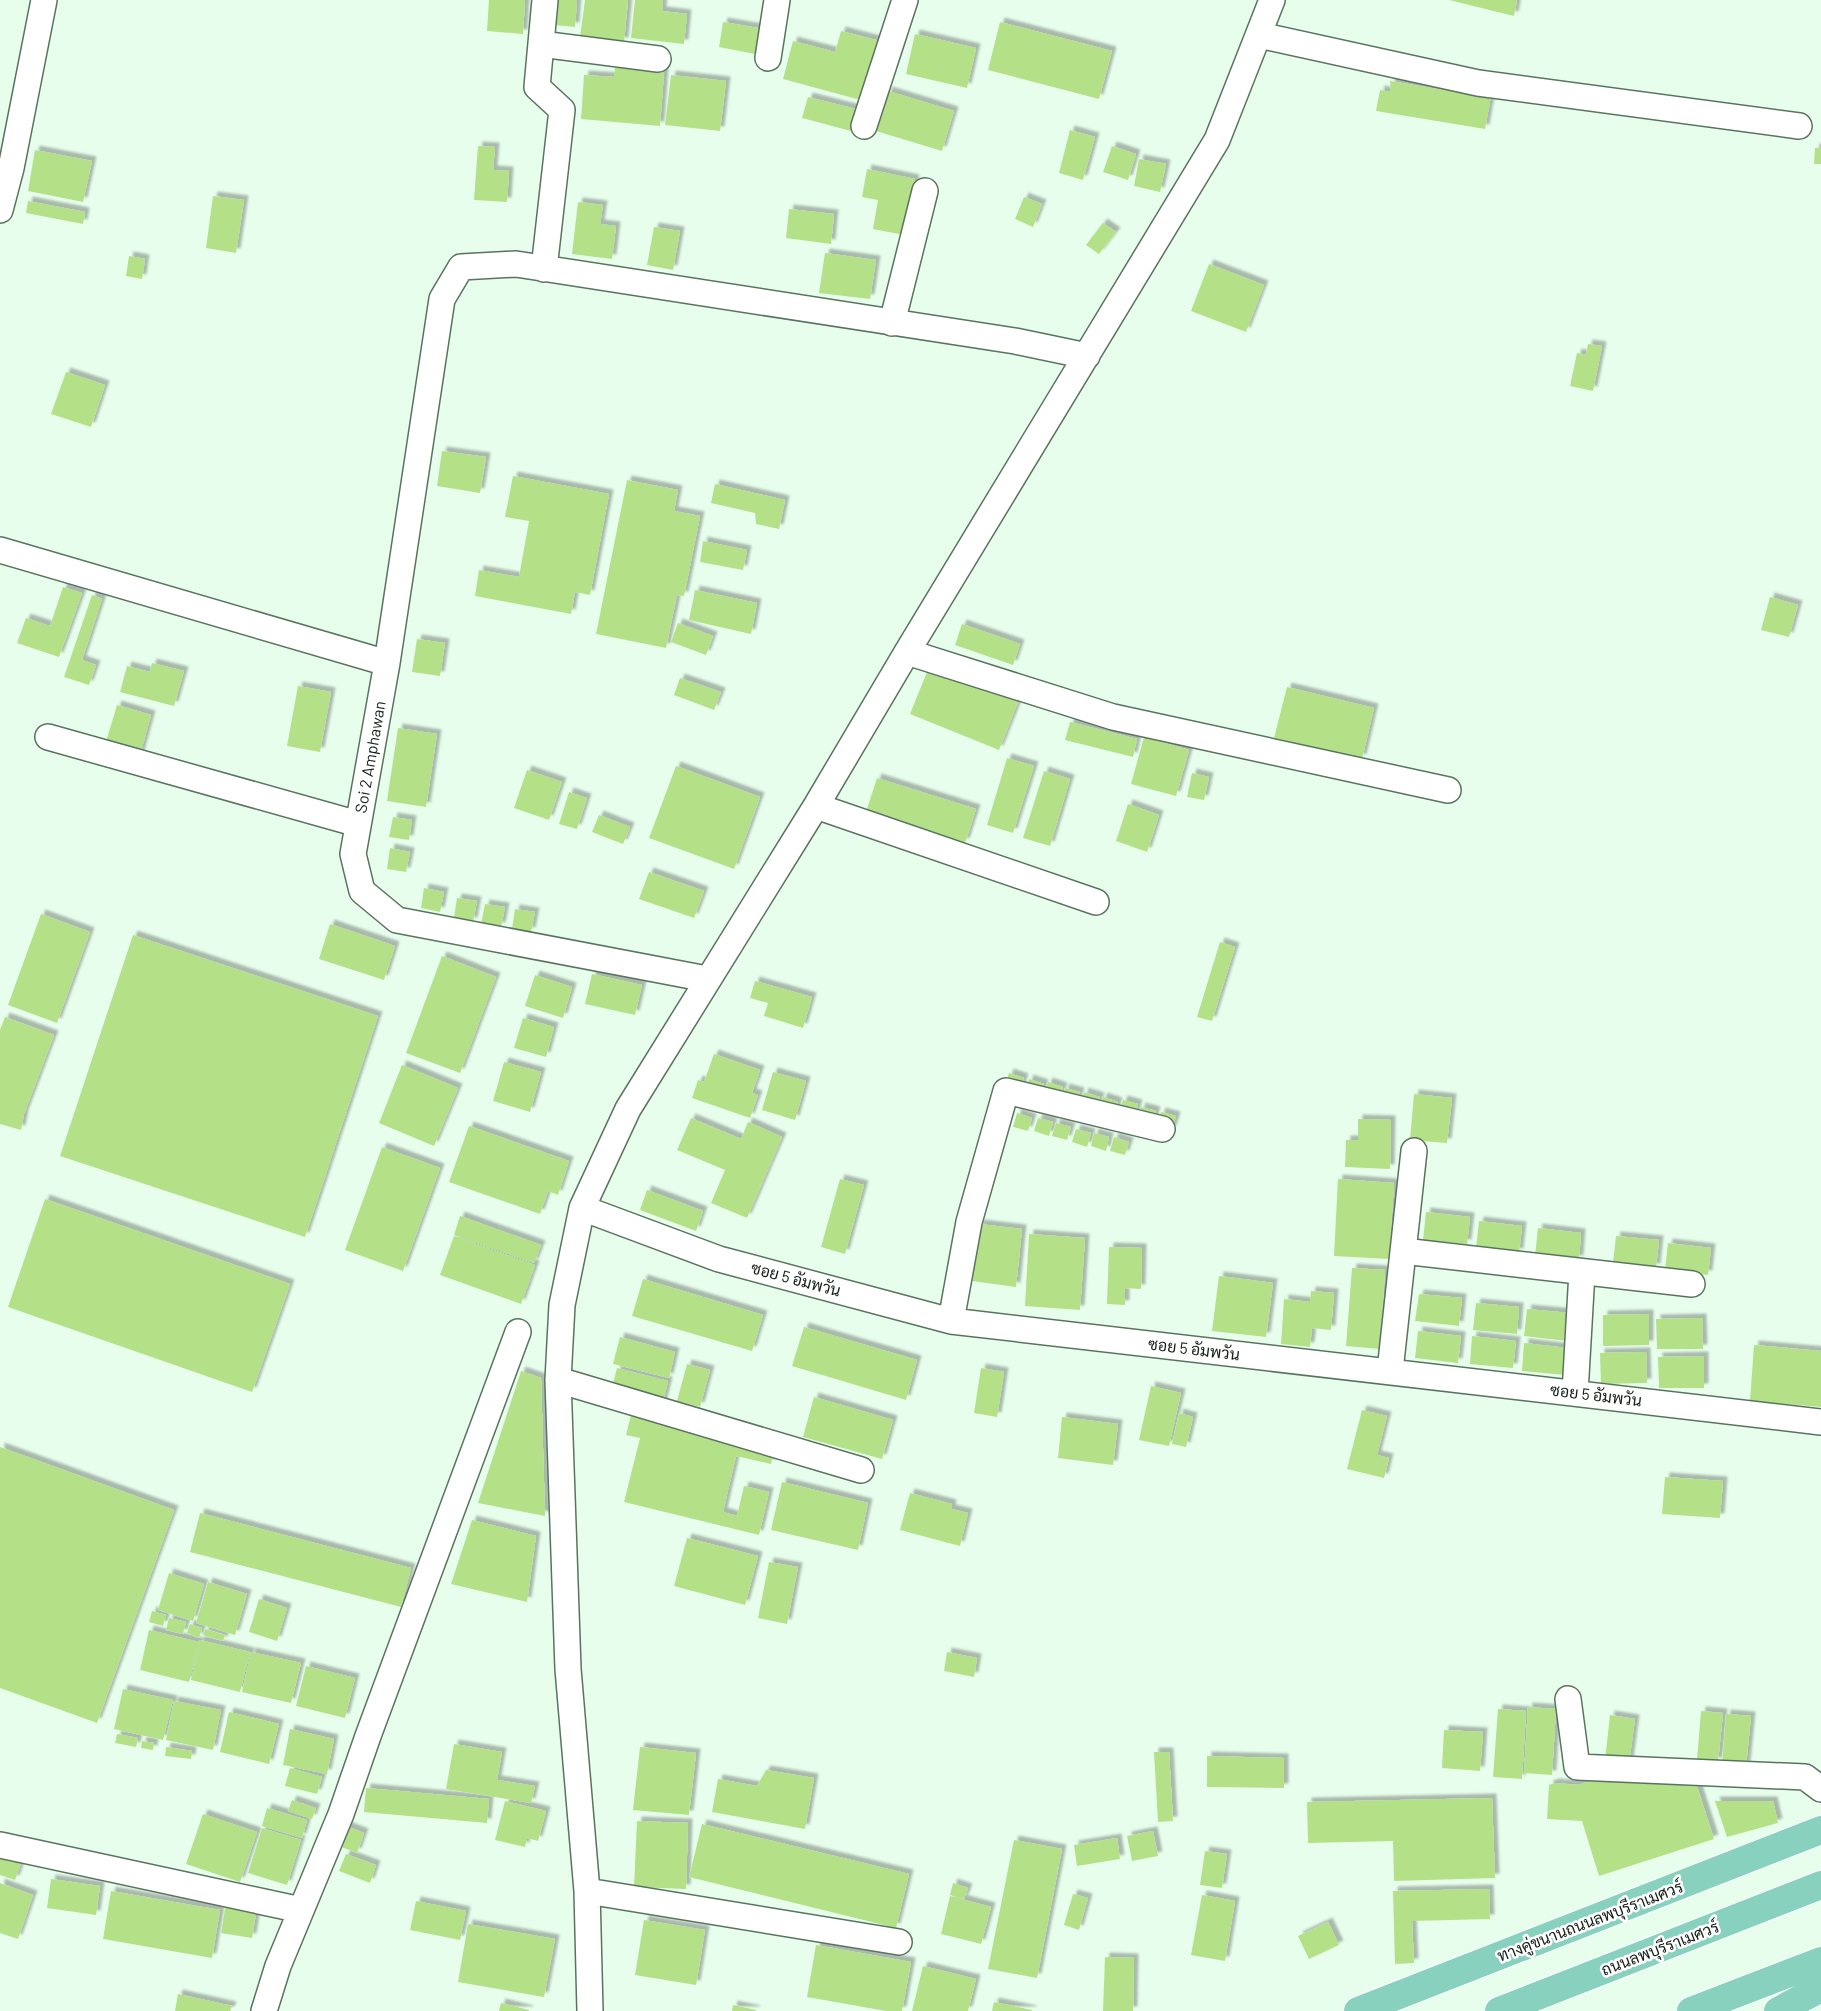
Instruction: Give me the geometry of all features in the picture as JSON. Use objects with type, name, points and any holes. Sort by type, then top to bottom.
[{"type":"main road","name":"ทางคู่ขนานถนนลพบุรีราเมศวร์","points":[[1358,2011],[1821,1830]]},
{"type":"main road","name":"ถนนลพบุรีราเมศวร์","points":[[1499,2011],[1821,1885]]},
{"type":"main road","points":[[1691,2011],[1821,1961]]},
{"type":"main road","points":[[1778,2011],[1821,1988]]},
{"type":"main road","points":[[1811,2011],[1821,2007]]},
{"type":"street","points":[[0,210],[11,168],[44,0]]},
{"type":"street","points":[[545,0],[537,87],[562,110],[544,269],[1015,341],[1087,356]]},
{"type":"street","points":[[768,58],[778,0]]},
{"type":"street","points":[[864,126],[905,0]]},
{"type":"street","points":[[590,2011],[587,1891],[568,1668],[558,1380],[562,1305],[582,1208],[628,1109],[816,806],[1217,140],[1272,0]]},
{"type":"street","points":[[1259,35],[1478,83],[1799,126]]},
{"type":"street","points":[[541,44],[658,59]]},
{"type":"street","points":[[892,323],[925,191]]},
{"type":"street","name":"Soi 2 Amphawan","points":[[544,269],[516,264],[461,267],[442,299],[387,663],[353,854],[362,891],[397,920],[708,979]]},
{"type":"street","points":[[0,550],[387,663]]},
{"type":"street","points":[[907,652],[1113,717],[1448,790]]},
{"type":"street","points":[[48,737],[358,824]]},
{"type":"street","points":[[816,806],[1096,902]]},
{"type":"street","points":[[951,1321],[969,1222],[1006,1091],[1162,1129]]},
{"type":"street","points":[[1390,1371],[1414,1151]]},
{"type":"street","name":"ซอย 5 อัมพวัน","points":[[582,1208],[719,1259],[951,1321],[1821,1422]]},
{"type":"street","points":[[1403,1250],[1692,1284]]},
{"type":"street","points":[[1575,1393],[1582,1272]]},
{"type":"street","points":[[264,2011],[278,1966],[341,1814],[368,1736],[518,1332]]},
{"type":"street","points":[[558,1380],[861,1470]]},
{"type":"street","points":[[1568,1699],[1577,1767],[1805,1777],[1821,1789]]},
{"type":"street","points":[[0,1845],[301,1910]]},
{"type":"street","points":[[587,1891],[899,1942]]},
{"type":"building","points":[[489,0],[525,0],[523,34],[487,31]]},
{"type":"building","points":[[556,0],[577,0],[575,27],[554,25]]},
{"type":"building","points":[[585,0],[628,0],[624,42],[580,37]]},
{"type":"building","points":[[635,0],[663,0],[662,11],[687,14],[684,44],[631,38]]},
{"type":"building","points":[[1449,0],[1517,0],[1514,16]]},
{"type":"building","points":[[723,22],[764,29],[760,55],[719,47]]},
{"type":"building","points":[[1000,22],[1112,51],[1099,99],[988,70]]},
{"type":"building","points":[[841,31],[880,41],[864,101],[783,79],[793,41],[835,52]]},
{"type":"building","points":[[915,34],[976,48],[967,88],[906,74]]},
{"type":"building","points":[[615,67],[664,72],[660,126],[581,119],[584,75],[614,77]]},
{"type":"building","points":[[671,75],[726,81],[720,131],[665,125]]},
{"type":"building","points":[[1390,81],[1443,90],[1444,82],[1492,90],[1485,129],[1376,111],[1380,90],[1391,92]]},
{"type":"building","points":[[888,91],[954,111],[942,151],[876,131]]},
{"type":"building","points":[[808,97],[856,109],[851,131],[802,118]]},
{"type":"building","points":[[1070,130],[1095,137],[1083,180],[1059,173]]},
{"type":"building","points":[[478,146],[495,147],[493,170],[509,171],[507,202],[474,200]]},
{"type":"building","points":[[1112,146],[1136,154],[1128,180],[1103,172]]},
{"type":"building","points":[[1815,148],[1821,148],[1821,164],[1814,164]]},
{"type":"building","points":[[35,150],[92,161],[83,202],[28,191]]},
{"type":"building","points":[[1139,159],[1166,164],[1160,192],[1134,186]]},
{"type":"building","points":[[867,169],[915,179],[904,235],[873,229],[878,200],[862,197]]},
{"type":"building","points":[[213,196],[244,200],[236,253],[206,248]]},
{"type":"building","points":[[1024,197],[1042,204],[1033,227],[1015,219]]},
{"type":"building","points":[[28,201],[85,212],[83,224],[26,213]]},
{"type":"building","points":[[578,202],[603,205],[600,224],[616,226],[612,259],[572,254]]},
{"type":"building","points":[[789,209],[834,214],[831,244],[786,238]]},
{"type":"building","points":[[1103,223],[1116,232],[1099,254],[1086,245]]},
{"type":"building","points":[[654,227],[680,231],[673,270],[647,265]]},
{"type":"building","points":[[825,253],[876,260],[870,299],[819,293]]},
{"type":"building","points":[[129,256],[145,259],[142,279],[126,276]]},
{"type":"building","points":[[1209,264],[1264,285],[1246,332],[1191,311]]},
{"type":"building","points":[[1588,344],[1602,346],[1593,391],[1570,386],[1577,353],[1586,355]]},
{"type":"building","points":[[66,372],[105,385],[91,427],[51,414]]},
{"type":"building","points":[[442,451],[486,457],[480,493],[437,486]]},
{"type":"building","points":[[513,476],[609,494],[590,595],[575,592],[571,614],[475,596],[479,570],[519,577],[529,521],[505,517]]},
{"type":"building","points":[[627,480],[678,490],[674,511],[700,516],[684,596],[677,595],[666,648],[596,634]]},
{"type":"building","points":[[715,484],[785,500],[779,529],[756,524],[755,513],[711,503]]},
{"type":"building","points":[[703,541],[747,550],[743,570],[700,562]]},
{"type":"building","points":[[63,587],[82,593],[59,657],[17,643],[26,618],[50,626]]},
{"type":"building","points":[[695,590],[757,603],[751,634],[689,620]]},
{"type":"building","points":[[92,595],[102,599],[82,660],[96,665],[89,685],[64,677]]},
{"type":"building","points":[[1770,597],[1798,605],[1789,637],[1761,630]]},
{"type":"building","points":[[678,623],[713,636],[706,655],[671,642]]},
{"type":"building","points":[[962,624],[1020,644],[1013,665],[955,645]]},
{"type":"building","points":[[417,639],[445,643],[440,676],[412,672]]},
{"type":"building","points":[[152,663],[184,671],[174,706],[120,692],[127,666],[150,672]]},
{"type":"building","points":[[929,667],[1018,702],[999,750],[910,714]]},
{"type":"building","points":[[680,678],[721,692],[714,710],[674,695]]},
{"type":"building","points":[[298,686],[331,692],[320,752],[287,746]]},
{"type":"building","points":[[1287,687],[1374,708],[1362,759],[1274,738]]},
{"type":"building","points":[[117,705],[151,715],[140,755],[105,745]]},
{"type":"building","points":[[1070,722],[1137,739],[1133,757],[1065,740]]},
{"type":"building","points":[[398,728],[437,734],[426,807],[387,801]]},
{"type":"building","points":[[1144,737],[1189,750],[1176,796],[1131,784]]},
{"type":"building","points":[[1007,758],[1034,766],[1013,833],[987,825]]},
{"type":"building","points":[[676,766],[760,797],[734,869],[649,838]]},
{"type":"building","points":[[527,770],[562,782],[549,820],[514,808]]},
{"type":"building","points":[[1044,771],[1070,779],[1050,846],[1023,838]]},
{"type":"building","points":[[1192,773],[1209,777],[1204,800],[1187,797]]},
{"type":"building","points":[[877,778],[976,809],[965,843],[866,812]]},
{"type":"building","points":[[569,792],[587,798],[577,829],[559,824]]},
{"type":"building","points":[[1128,804],[1159,815],[1147,852],[1116,841]]},
{"type":"building","points":[[599,815],[630,827],[623,844],[592,832]]},
{"type":"building","points":[[393,817],[412,820],[409,840],[389,837]]},
{"type":"building","points":[[390,848],[410,852],[406,872],[387,869]]},
{"type":"building","points":[[649,872],[704,891],[694,918],[639,899]]},
{"type":"building","points":[[424,888],[444,892],[440,912],[421,908]]},
{"type":"building","points":[[457,898],[477,901],[473,922],[454,918]]},
{"type":"building","points":[[485,904],[505,907],[501,927],[481,924]]},
{"type":"building","points":[[515,909],[535,912],[531,932],[512,929]]},
{"type":"building","points":[[41,914],[90,932],[57,1023],[8,1005]]},
{"type":"building","points":[[330,924],[395,946],[384,980],[319,959]]},
{"type":"building","points":[[133,935],[378,1016],[305,1237],[60,1156]]},
{"type":"building","points":[[1220,942],[1235,947],[1212,1021],[1197,1017]]},
{"type":"building","points":[[442,956],[496,977],[460,1073],[406,1053]]},
{"type":"building","points":[[592,974],[642,985],[635,1015],[585,1004]]},
{"type":"building","points":[[535,975],[572,987],[563,1018],[525,1006]]},
{"type":"building","points":[[755,981],[812,997],[803,1028],[764,1016],[768,1003],[750,998]]},
{"type":"building","points":[[5,1017],[54,1035],[24,1114],[21,1130],[0,1124],[0,1030]]},
{"type":"building","points":[[523,1018],[554,1027],[546,1057],[514,1048]]},
{"type":"building","points":[[714,1054],[760,1070],[752,1093],[758,1095],[750,1118],[692,1098],[698,1080],[704,1082]]},
{"type":"building","points":[[504,1062],[541,1072],[530,1112],[493,1101]]},
{"type":"building","points":[[402,1065],[458,1088],[434,1146],[379,1123]]},
{"type":"building","points":[[773,1072],[806,1081],[795,1120],[762,1110]]},
{"type":"building","points":[[1009,1073],[1024,1078],[1020,1091],[1005,1087]]},
{"type":"building","points":[[1029,1079],[1044,1084],[1040,1097],[1025,1092]]},
{"type":"building","points":[[1048,1082],[1063,1087],[1059,1100],[1044,1095]]},
{"type":"building","points":[[1065,1088],[1080,1092],[1076,1105],[1061,1101]]},
{"type":"building","points":[[1084,1092],[1100,1097],[1096,1110],[1081,1105]]},
{"type":"building","points":[[1414,1094],[1452,1098],[1447,1143],[1410,1140]]},
{"type":"building","points":[[1103,1097],[1118,1102],[1114,1115],[1098,1110]]},
{"type":"building","points":[[1123,1100],[1138,1104],[1134,1118],[1119,1113]]},
{"type":"building","points":[[1141,1107],[1156,1111],[1152,1125],[1137,1120]]},
{"type":"building","points":[[1161,1112],[1176,1116],[1172,1130],[1157,1125]]},
{"type":"building","points":[[1017,1113],[1032,1118],[1028,1131],[1013,1127]]},
{"type":"building","points":[[691,1118],[741,1139],[748,1122],[782,1137],[747,1218],[711,1203],[725,1170],[677,1150]]},
{"type":"building","points":[[1038,1118],[1053,1122],[1049,1136],[1034,1131]]},
{"type":"building","points":[[1358,1119],[1391,1120],[1390,1169],[1345,1167],[1346,1140],[1358,1140]]},
{"type":"building","points":[[1056,1123],[1071,1127],[1067,1140],[1052,1136]]},
{"type":"building","points":[[469,1126],[569,1161],[558,1195],[548,1191],[540,1214],[449,1182]]},
{"type":"building","points":[[1076,1129],[1091,1133],[1087,1147],[1072,1142]]},
{"type":"building","points":[[1094,1133],[1109,1137],[1106,1151],[1091,1146]]},
{"type":"building","points":[[1114,1137],[1129,1142],[1125,1155],[1110,1151]]},
{"type":"building","points":[[382,1147],[440,1168],[403,1271],[345,1250]]},
{"type":"building","points":[[840,1179],[864,1185],[845,1254],[821,1247]]},
{"type":"building","points":[[1338,1179],[1394,1183],[1389,1259],[1334,1256]]},
{"type":"building","points":[[647,1190],[703,1211],[696,1231],[640,1210]]},
{"type":"building","points":[[45,1199],[290,1284],[252,1392],[8,1307]]},
{"type":"building","points":[[1426,1212],[1470,1217],[1467,1244],[1423,1240]]},
{"type":"building","points":[[460,1216],[541,1245],[534,1263],[454,1235]]},
{"type":"building","points":[[1479,1221],[1522,1226],[1519,1253],[1476,1248]]},
{"type":"building","points":[[979,1224],[1022,1229],[1016,1287],[972,1281]]},
{"type":"building","points":[[1538,1228],[1581,1233],[1579,1260],[1535,1255]]},
{"type":"building","points":[[1029,1234],[1085,1238],[1080,1310],[1025,1306]]},
{"type":"building","points":[[454,1236],[535,1265],[521,1304],[440,1275]]},
{"type":"building","points":[[1616,1236],[1659,1240],[1656,1268],[1613,1263]]},
{"type":"building","points":[[1668,1243],[1711,1248],[1708,1275],[1665,1270]]},
{"type":"building","points":[[1109,1247],[1142,1248],[1141,1289],[1125,1288],[1125,1305],[1107,1304]]},
{"type":"building","points":[[1352,1268],[1385,1270],[1380,1349],[1346,1346]]},
{"type":"building","points":[[1219,1276],[1273,1283],[1266,1337],[1212,1331]]},
{"type":"building","points":[[643,1279],[763,1315],[752,1351],[632,1316]]},
{"type":"building","points":[[1311,1291],[1334,1293],[1331,1330],[1312,1328],[1310,1347],[1281,1344],[1284,1299],[1310,1302]]},
{"type":"building","points":[[1419,1294],[1462,1298],[1459,1326],[1415,1321]]},
{"type":"building","points":[[1476,1303],[1519,1307],[1517,1334],[1473,1330]]},
{"type":"building","points":[[1527,1309],[1570,1313],[1567,1341],[1524,1336]]},
{"type":"building","points":[[1649,1314],[1649,1345],[1603,1346],[1603,1315]]},
{"type":"building","points":[[1702,1318],[1703,1349],[1657,1349],[1656,1319]]},
{"type":"building","points":[[804,1327],[917,1360],[906,1400],[792,1366]]},
{"type":"building","points":[[1418,1331],[1461,1336],[1458,1363],[1415,1358]]},
{"type":"building","points":[[1472,1336],[1516,1341],[1513,1368],[1470,1364]]},
{"type":"building","points":[[620,1337],[675,1352],[669,1378],[613,1364]]},
{"type":"building","points":[[1524,1343],[1568,1348],[1565,1375],[1522,1371]]},
{"type":"building","points":[[1754,1345],[1821,1351],[1821,1407],[1750,1401]]},
{"type":"building","points":[[1646,1352],[1647,1383],[1601,1384],[1600,1353]]},
{"type":"building","points":[[1704,1356],[1704,1388],[1659,1388],[1658,1357]]},
{"type":"building","points":[[687,1364],[710,1370],[700,1407],[677,1401]]},
{"type":"building","points":[[617,1368],[668,1381],[662,1406],[611,1392]]},
{"type":"building","points":[[981,1368],[1004,1372],[997,1417],[974,1413]]},
{"type":"building","points":[[521,1371],[541,1378],[545,1516],[478,1503]]},
{"type":"building","points":[[1151,1386],[1181,1393],[1169,1446],[1139,1440]]},
{"type":"building","points":[[814,1397],[893,1420],[882,1459],[803,1437]]},
{"type":"building","points":[[1362,1410],[1387,1416],[1377,1455],[1389,1458],[1384,1478],[1347,1469]]},
{"type":"building","points":[[1179,1413],[1193,1417],[1186,1447],[1172,1444]]},
{"type":"building","points":[[631,1415],[774,1450],[771,1464],[736,1456],[723,1512],[737,1516],[744,1486],[769,1492],[759,1535],[624,1502],[640,1438],[626,1435]]},
{"type":"building","points":[[1062,1417],[1118,1424],[1113,1465],[1058,1458]]},
{"type":"building","points":[[0,1447],[174,1510],[97,1723],[0,1688]]},
{"type":"building","points":[[1665,1477],[1723,1481],[1720,1518],[1662,1514]]},
{"type":"building","points":[[782,1482],[868,1503],[858,1550],[771,1530]]},
{"type":"building","points":[[910,1493],[952,1504],[951,1509],[968,1513],[960,1546],[900,1530]]},
{"type":"building","points":[[200,1513],[411,1568],[401,1607],[190,1552]]},
{"type":"building","points":[[472,1520],[536,1536],[527,1602],[451,1584]]},
{"type":"building","points":[[687,1538],[758,1556],[745,1605],[674,1586]]},
{"type":"building","points":[[769,1562],[798,1567],[787,1624],[758,1618]]},
{"type":"building","points":[[169,1573],[204,1584],[193,1621],[158,1610]]},
{"type":"building","points":[[208,1582],[247,1594],[235,1635],[196,1623]]},
{"type":"building","points":[[259,1599],[287,1608],[277,1641],[249,1632]]},
{"type":"building","points":[[152,1611],[166,1615],[163,1626],[149,1622]]},
{"type":"building","points":[[169,1618],[186,1622],[183,1634],[166,1630]]},
{"type":"building","points":[[190,1624],[202,1628],[199,1638],[187,1633]]},
{"type":"building","points":[[205,1629],[225,1635],[223,1641],[203,1635]]},
{"type":"building","points":[[149,1630],[199,1642],[189,1682],[140,1670]]},
{"type":"building","points":[[200,1640],[250,1652],[240,1692],[191,1680]]},
{"type":"building","points":[[251,1652],[301,1663],[291,1703],[242,1692]]},
{"type":"building","points":[[947,1652],[977,1658],[974,1677],[944,1671]]},
{"type":"building","points":[[306,1666],[355,1678],[345,1718],[296,1706]]},
{"type":"building","points":[[123,1689],[173,1700],[163,1740],[114,1729]]},
{"type":"building","points":[[174,1701],[221,1710],[213,1750],[166,1740]]},
{"type":"building","points":[[1528,1707],[1556,1709],[1552,1775],[1524,1773]]},
{"type":"building","points":[[1498,1709],[1526,1711],[1522,1779],[1493,1777]]},
{"type":"building","points":[[1701,1711],[1723,1713],[1718,1762],[1697,1760]]},
{"type":"building","points":[[229,1712],[279,1724],[269,1764],[220,1752]]},
{"type":"building","points":[[1726,1714],[1751,1716],[1746,1766],[1722,1764]]},
{"type":"building","points":[[1610,1715],[1635,1719],[1629,1763],[1605,1760]]},
{"type":"building","points":[[290,1729],[334,1739],[327,1774],[283,1765]]},
{"type":"building","points":[[1444,1730],[1483,1732],[1480,1771],[1442,1768]]},
{"type":"building","points":[[117,1734],[138,1738],[136,1747],[115,1743]]},
{"type":"building","points":[[142,1741],[154,1743],[153,1750],[141,1748]]},
{"type":"building","points":[[454,1744],[502,1752],[497,1780],[535,1786],[531,1803],[446,1789]]},
{"type":"building","points":[[166,1747],[192,1751],[191,1759],[165,1756]]},
{"type":"building","points":[[640,1747],[696,1753],[689,1815],[633,1810]]},
{"type":"building","points":[[1154,1752],[1169,1752],[1173,1821],[1158,1822]]},
{"type":"building","points":[[1207,1756],[1284,1758],[1284,1788],[1207,1787]]},
{"type":"building","points":[[290,1768],[322,1777],[317,1794],[285,1786]]},
{"type":"building","points":[[766,1770],[814,1778],[805,1829],[712,1812],[718,1779],[757,1786]]},
{"type":"building","points":[[1681,1774],[1693,1774],[1714,1839],[1599,1876],[1582,1821],[1547,1819],[1549,1785],[1555,1783],[1578,1785],[1595,1780],[1648,1784]]},
{"type":"building","points":[[366,1788],[489,1799],[487,1823],[364,1812]]},
{"type":"building","points":[[1492,1798],[1495,1878],[1394,1881],[1393,1841],[1308,1843],[1307,1802]]},
{"type":"building","points":[[292,1800],[316,1808],[312,1819],[288,1811]]},
{"type":"building","points":[[505,1801],[546,1811],[538,1841],[527,1838],[525,1847],[495,1840]]},
{"type":"building","points":[[1715,1801],[1773,1801],[1778,1823],[1727,1837]]},
{"type":"building","points":[[267,1808],[307,1820],[302,1838],[262,1826]]},
{"type":"building","points":[[203,1814],[257,1832],[240,1882],[186,1864]]},
{"type":"building","points":[[637,1821],[688,1823],[686,1889],[634,1887]]},
{"type":"building","points":[[702,1824],[909,1874],[896,1928],[689,1877]]},
{"type":"building","points":[[346,1826],[364,1833],[357,1853],[339,1846]]},
{"type":"building","points":[[262,1828],[301,1840],[287,1885],[248,1873]]},
{"type":"building","points":[[1153,1831],[1158,1856],[1132,1861],[1127,1836]]},
{"type":"building","points":[[1117,1838],[1120,1859],[1077,1866],[1074,1845]]},
{"type":"building","points":[[1014,1840],[1062,1849],[1037,1978],[988,1969]]},
{"type":"building","points":[[1205,1851],[1227,1854],[1222,1888],[1200,1885]]},
{"type":"building","points":[[346,1854],[376,1865],[370,1883],[339,1871]]},
{"type":"building","points":[[0,1855],[22,1860],[15,1880],[0,1875]]},
{"type":"building","points":[[51,1879],[100,1886],[96,1915],[47,1908]]},
{"type":"building","points":[[0,1883],[33,1895],[18,1939],[0,1933]]},
{"type":"building","points":[[953,1883],[968,1888],[964,1899],[950,1895]]},
{"type":"building","points":[[1489,1889],[1490,1919],[1412,1921],[1414,1963],[1395,1964],[1393,1891]]},
{"type":"building","points":[[111,1891],[220,1910],[212,1958],[103,1939]]},
{"type":"building","points":[[1073,1894],[1088,1898],[1079,1930],[1064,1925]]},
{"type":"building","points":[[1202,1895],[1235,1901],[1225,1961],[1191,1955]]},
{"type":"building","points":[[950,1896],[991,1907],[981,1944],[941,1934]]},
{"type":"building","points":[[416,1901],[466,1911],[460,1940],[410,1930]]},
{"type":"building","points":[[226,1902],[257,1907],[252,1938],[221,1933]]},
{"type":"building","points":[[644,1920],[705,1930],[696,1985],[635,1975]]},
{"type":"building","points":[[1328,1922],[1339,1945],[1309,1959],[1298,1936]]},
{"type":"building","points":[[468,1924],[555,1939],[544,1997],[458,1982]]},
{"type":"building","points":[[816,1945],[911,1962],[902,2011],[886,2011],[807,1997]]},
{"type":"building","points":[[1105,1957],[1134,1958],[1133,2011],[1103,2011]]},
{"type":"building","points":[[923,1966],[976,1979],[968,2011],[912,2011]]},
{"type":"building","points":[[178,1994],[232,2006],[230,2011],[175,2011]]},
{"type":"building","points":[[994,2002],[1032,2010],[1032,2011],[992,2011]]},
{"type":"building","points":[[501,2003],[529,2010],[529,2011],[499,2011]]},
{"type":"building","points":[[733,2005],[756,2010],[756,2011],[732,2011]]}]
